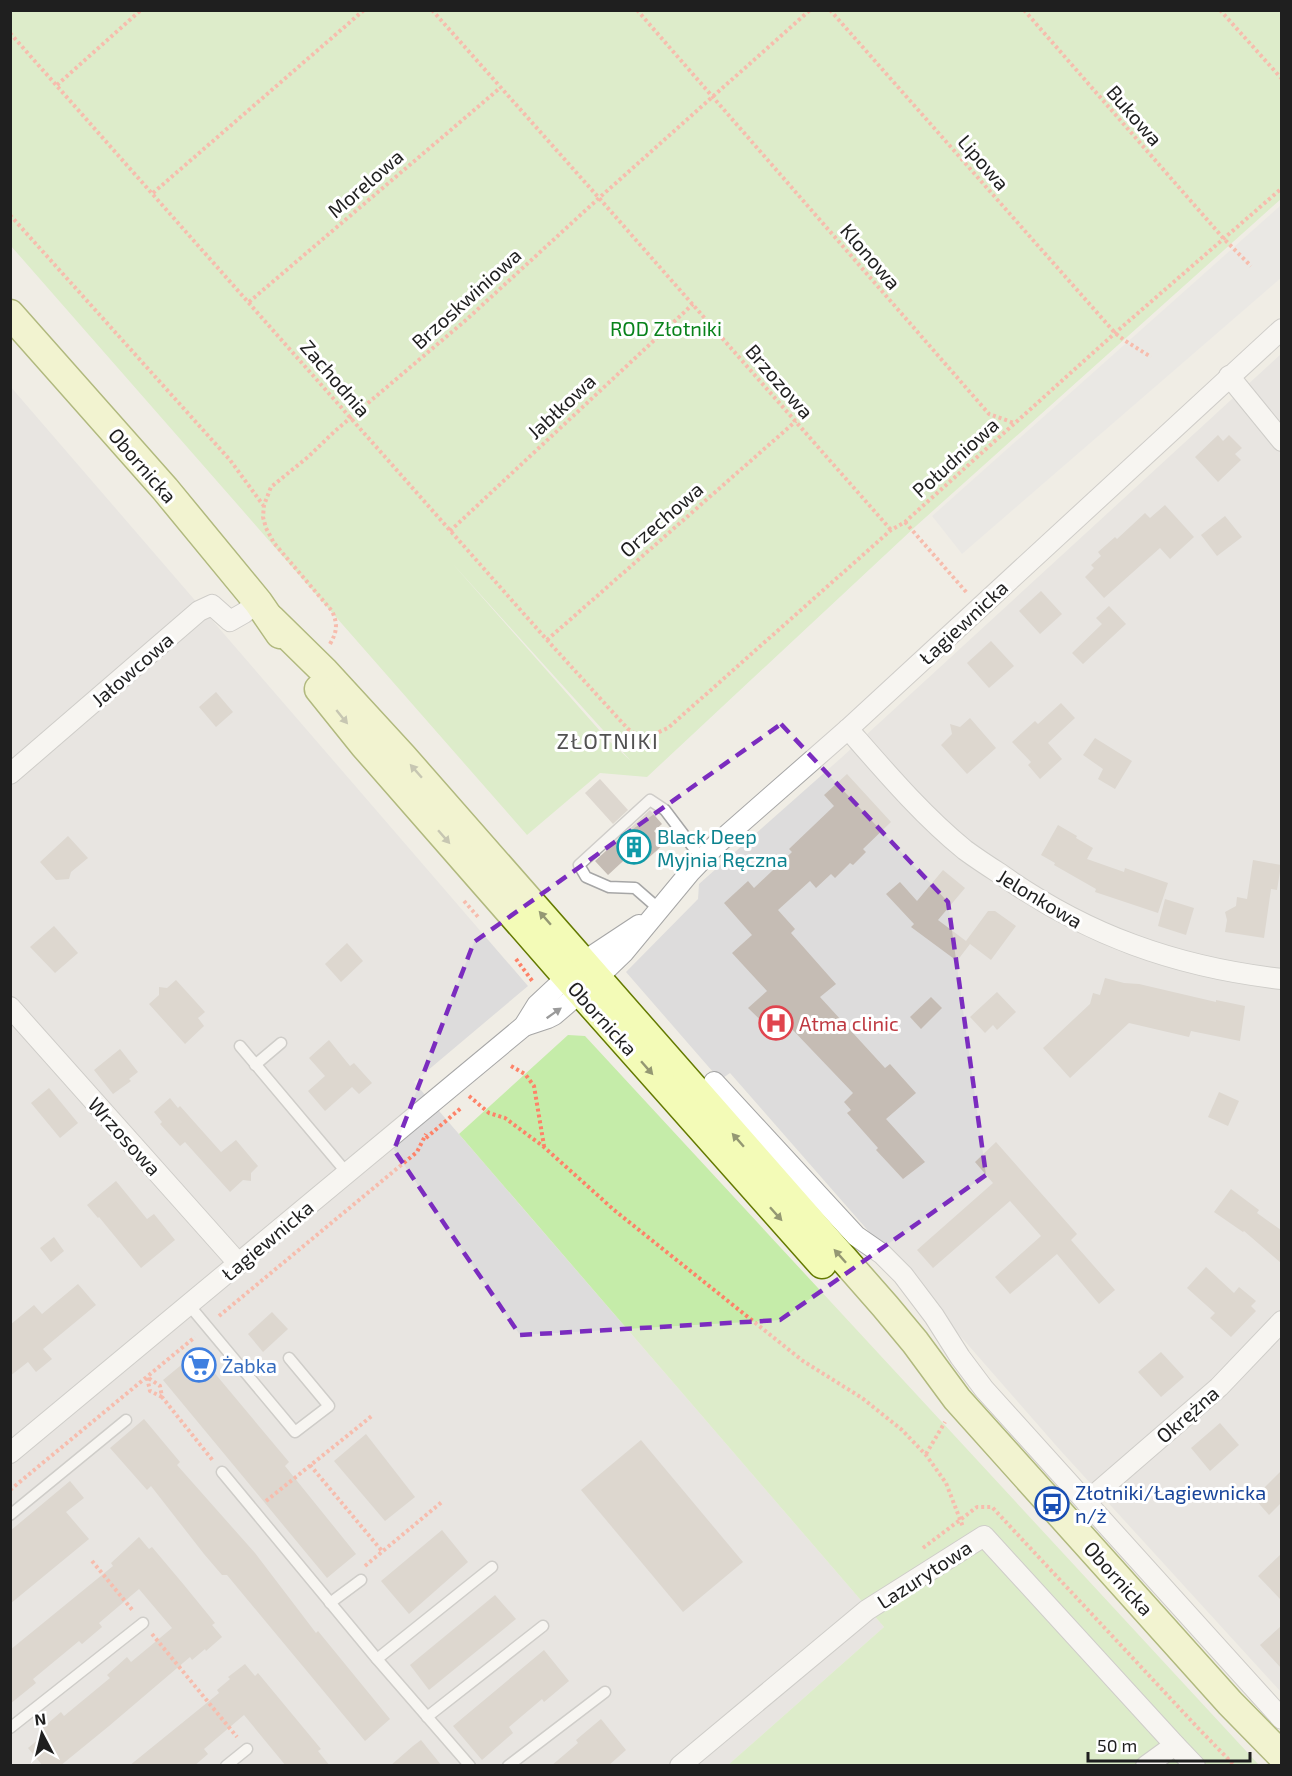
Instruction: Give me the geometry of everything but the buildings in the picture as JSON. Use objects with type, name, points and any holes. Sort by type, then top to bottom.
[{"type":"main road","name":"Obornicka","points":[[10,314],[165,489],[264,610],[381,732],[582,977],[842,1287],[1281,1756]]},
{"type":"main road","name":"Obornicka","points":[[264,610],[301,667],[364,745],[582,977]]},
{"type":"street","name":"Łagiewnicka","points":[[10,1453],[524,1026],[548,1018],[582,977],[624,952],[654,914],[718,843],[848,729],[1281,329]]},
{"type":"street","points":[[1229,376],[1281,441]]},
{"type":"street","name":"Jałowcowa","points":[[10,774],[199,611],[212,605],[230,621],[244,613],[264,610]]},
{"type":"street","name":"Jelonkowa","points":[[848,729],[915,803],[965,850],[1022,890],[1088,927],[1149,951],[1221,970],[1281,979]]},
{"type":"street","name":"Wrzosowa","points":[[10,1007],[238,1264]]},
{"type":"street","points":[[714,1082],[856,1236],[882,1254],[903,1275],[984,1389],[1281,1719]]},
{"type":"street","name":"Okrężna","points":[[1086,1502],[1219,1387],[1281,1321]]},
{"type":"street","name":"Lazurytowa","points":[[680,1766],[867,1610],[984,1536],[1195,1766]]},
{"type":"street","points":[[1146,1766],[1175,1745]]},
{"type":"lane","points":[[654,914],[635,888],[609,887],[586,877],[579,865],[650,800],[665,810],[702,859]]},
{"type":"lane","points":[[255,1065],[281,1043]]},
{"type":"lane","points":[[240,1046],[347,1173]]},
{"type":"lane","points":[[189,1305],[295,1432],[328,1406],[289,1358]]},
{"type":"lane","points":[[10,1515],[126,1420]]},
{"type":"lane","points":[[222,1472],[376,1659],[470,1766]]},
{"type":"lane","points":[[376,1659],[492,1567]]},
{"type":"lane","points":[[330,1603],[361,1580]]},
{"type":"lane","points":[[10,1728],[143,1623]]},
{"type":"lane","points":[[427,1717],[543,1626]]},
{"type":"lane","points":[[508,1766],[605,1692]]},
{"type":"lane","points":[[226,1766],[247,1749]]},
{"type":"path","points":[[57,85],[141,10]]},
{"type":"path","points":[[153,193],[364,10]]},
{"type":"path","name":"Brzozowa","points":[[432,10],[891,530]]},
{"type":"path","name":"Klonowa","points":[[637,10],[989,414],[1014,423]]},
{"type":"path","name":"Brzoskwiniowa","points":[[264,505],[271,488],[466,320],[810,10]]},
{"type":"path","name":"Lipowa","points":[[830,10],[1115,333],[1151,357]]},
{"type":"path","name":"Bukowa","points":[[1024,10],[1224,239],[1251,266]]},
{"type":"path","points":[[1220,10],[1281,80]]},
{"type":"path","name":"Zachodnia","points":[[10,33],[547,640],[628,729],[643,739]]},
{"type":"path","name":"Morelowa","points":[[249,302],[500,88]]},
{"type":"path","name":"Południowa","points":[[643,739],[668,728],[891,530],[905,522],[1115,333],[1281,188]]},
{"type":"path","points":[[10,215],[230,460],[264,505],[263,517],[274,543],[332,610],[337,622],[336,634],[330,645],[314,661]]},
{"type":"path","name":"Jabłkowa","points":[[450,531],[693,304]]},
{"type":"path","name":"Orzechowa","points":[[547,640],[796,421]]},
{"type":"path","points":[[905,522],[967,594]]},
{"type":"path","points":[[464,901],[485,924]]},
{"type":"path","points":[[513,956],[534,983]]},
{"type":"path","points":[[503,1072],[519,1059]]},
{"type":"path","points":[[511,1066],[525,1074],[534,1086],[544,1147]]},
{"type":"path","points":[[454,1085],[489,1113],[505,1118],[544,1147],[614,1210],[803,1361],[862,1398],[902,1430],[926,1455],[946,1483],[961,1520],[968,1546]]},
{"type":"path","points":[[10,1490],[417,1152],[425,1138],[480,1092]]},
{"type":"path","points":[[147,1377],[160,1386],[162,1397]]},
{"type":"path","points":[[147,1377],[150,1391],[162,1397],[222,1472]]},
{"type":"path","points":[[926,1455],[952,1407]]},
{"type":"path","points":[[254,1511],[373,1415]]},
{"type":"path","points":[[310,1465],[382,1551]]},
{"type":"path","points":[[361,1580],[360,1569],[443,1501]]},
{"type":"path","points":[[92,1561],[247,1749]]},
{"type":"highlighted area","points":[[781,724],[948,902],[986,1175],[780,1320],[520,1335],[394,1150],[474,942]]},
{"type":"shaded area","points":[[1281,205],[1281,278],[962,554],[932,516]]},
{"type":"shaded area","points":[[1281,354],[1281,1692],[1060,1450],[730,1073],[720,1080],[626,972],[698,899],[699,884],[841,758]]},
{"type":"shaded area","points":[[10,386],[528,986],[414,1082],[884,1627],[728,1765],[11,1765]]},
{"type":"green space","name":"ROD Złotniki","points":[[10,11],[1281,11],[1281,199],[916,526],[647,777],[600,773],[527,835],[11,246]],"holes":[[[452,563],[631,761],[608,740]]]},
{"type":"green space","points":[[568,1035],[585,1036],[1259,1765],[728,1765],[884,1627],[459,1134]]},
{"type":"place","name":"Black Deep Myjnia Ręczna","points":[[634,847]]},
{"type":"place","name":"Atma clinic","points":[[776,1023]]},
{"type":"place","name":"Żabka","points":[[199,1365]]},
{"type":"place","name":"Złotniki/Łagiewnicka n/ż","points":[[1052,1504]]},
{"type":"district","name":"ZŁOTNIKI","points":[[608,740]]}]
